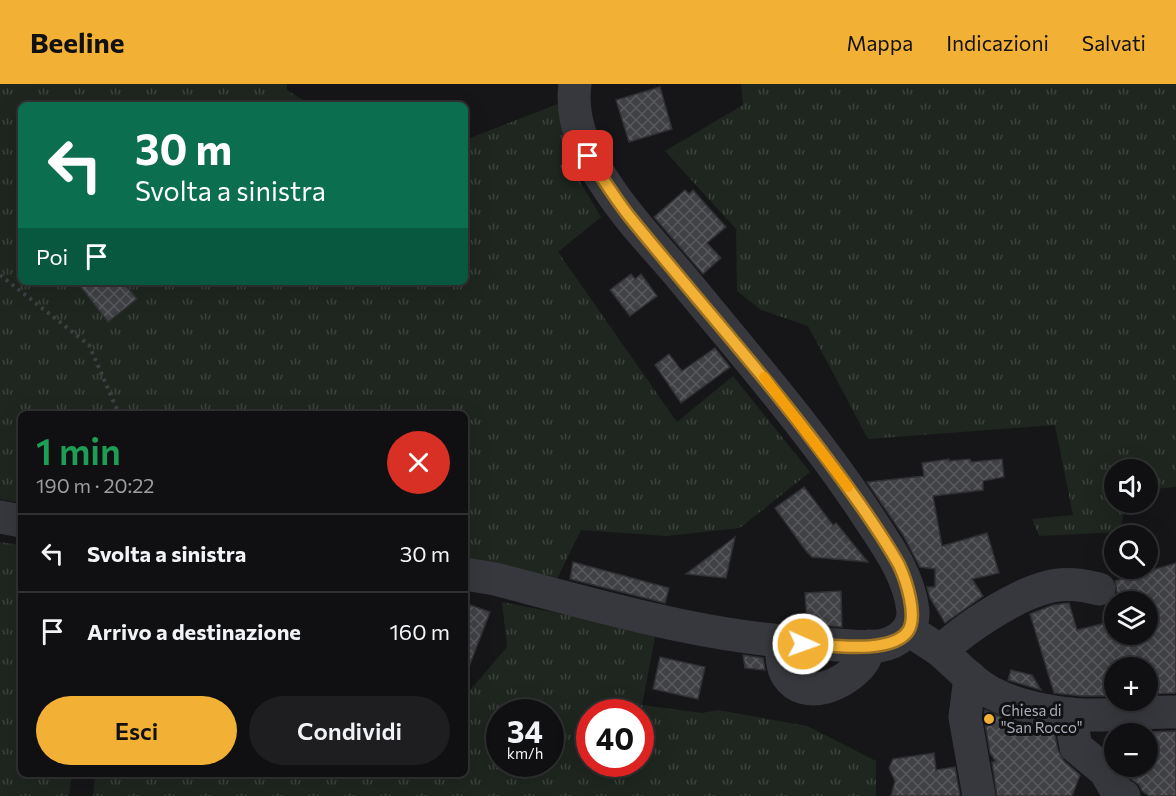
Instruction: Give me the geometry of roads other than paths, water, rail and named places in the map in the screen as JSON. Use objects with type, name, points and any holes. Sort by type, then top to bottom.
[{"type":"street","points":[[468,574],[495,579],[699,630],[782,643],[880,646],[895,641],[909,630],[913,611],[900,567],[850,490],[754,365],[628,215],[602,179],[588,156],[577,119],[575,84]]},
{"type":"street","points":[[0,517],[18,520]]},
{"type":"street","points":[[941,651],[958,635],[1025,596],[1048,587],[1076,584],[1099,589]]},
{"type":"street","points":[[909,630],[941,651],[993,694],[1026,705],[1092,716],[1126,712],[1176,712]]},
{"type":"street","points":[[782,643],[782,660],[786,674],[797,686],[811,689],[827,687],[848,678],[864,662],[869,646]]},
{"type":"street","points":[[970,677],[965,717],[979,796]]},
{"type":"street","points":[[1070,714],[1076,747],[1105,771],[1119,793],[1124,796]]},
{"type":"place","name":"Chiesa di \"San Rocco\"","points":[[989,719]]}]
